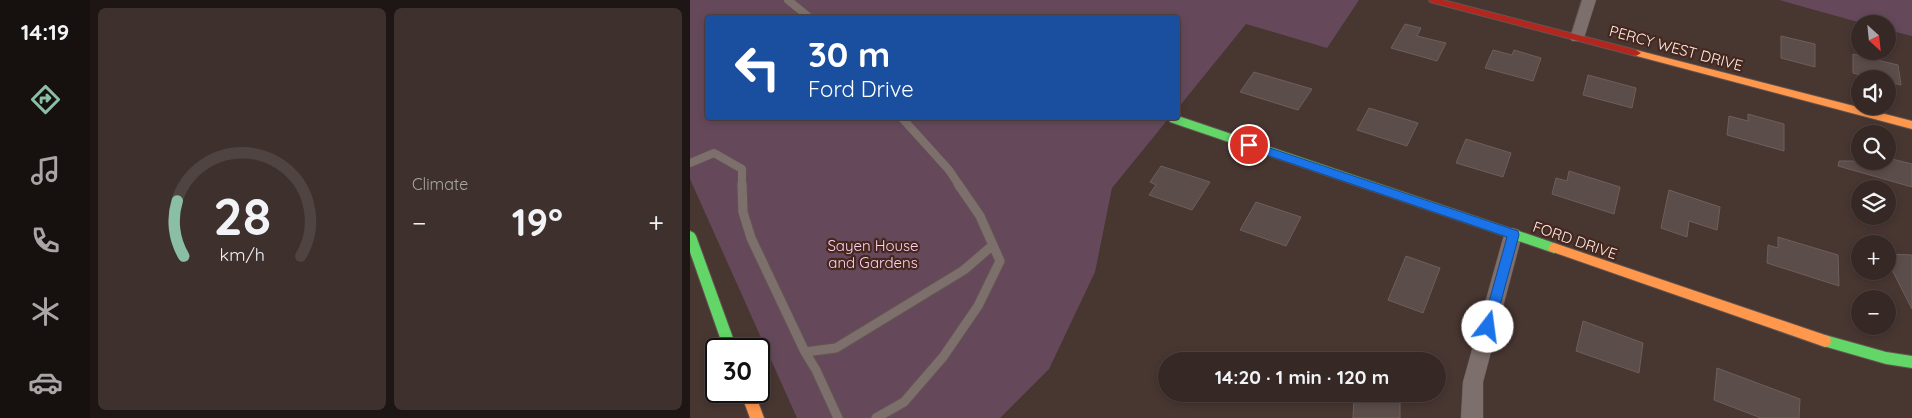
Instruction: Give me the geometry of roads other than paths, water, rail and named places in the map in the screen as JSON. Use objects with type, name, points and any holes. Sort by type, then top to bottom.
[{"type":"street","name":"PERCY WEST DRIVE","points":[[1433,0],[1912,125]]},
{"type":"street","points":[[1577,38],[1589,0]]},
{"type":"street","name":"FORD DRIVE","points":[[1177,120],[1844,347],[1886,358],[1912,362]]},
{"type":"street","points":[[1472,418],[1473,382],[1513,235]]},
{"type":"street","points":[[690,236],[727,338]]},
{"type":"street","points":[[749,403],[752,416]]},
{"type":"lane","points":[[788,0],[806,15]]},
{"type":"lane","points":[[876,418],[904,402],[943,357],[978,306],[1000,261],[980,216],[949,170],[904,120]]},
{"type":"lane","points":[[690,163],[714,153],[742,168],[743,212],[751,238],[838,418]]},
{"type":"lane","points":[[805,352],[836,348],[875,326],[964,270],[993,245]]},
{"type":"park label","name":"Sayen House and Gardens","points":[[873,254]]}]
